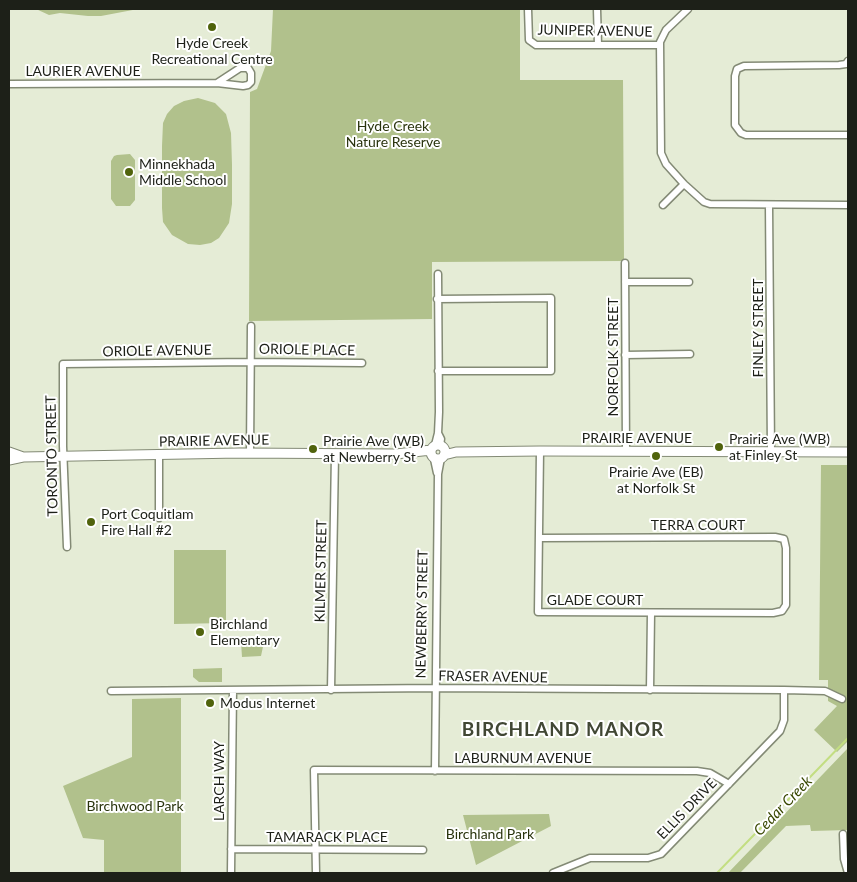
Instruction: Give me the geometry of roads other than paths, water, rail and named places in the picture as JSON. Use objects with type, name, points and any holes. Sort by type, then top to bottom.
[{"type":"main road","name":"PRAIRIE AVENUE","points":[[9,460],[23,457],[250,453],[405,453],[409,451],[848,452]]},
{"type":"main road","name":"PRAIRIE AVENUE","points":[[9,452],[23,457]]},
{"type":"street","name":"JUNIPER AVENUE","points":[[528,9],[530,42],[536,45],[660,45]]},
{"type":"street","points":[[597,9],[598,45]]},
{"type":"street","points":[[684,10],[664,32],[660,45],[661,153],[666,164],[684,184],[704,202],[710,204],[848,204]]},
{"type":"street","points":[[848,61],[846,64],[839,65],[744,66],[737,69],[735,76],[735,124],[741,133],[746,135],[848,135]]},
{"type":"street","name":"LAURIER AVENUE","points":[[9,84],[218,83],[245,86],[251,82],[251,73],[248,68],[240,68],[218,83]]},
{"type":"street","points":[[664,205],[684,184]]},
{"type":"street","name":"FINLEY STREET","points":[[770,205],[771,452]]},
{"type":"street","name":"NORFOLK STREET","points":[[625,263],[626,451]]},
{"type":"street","name":"NEWBERRY STREET","points":[[435,770],[438,274]]},
{"type":"street","points":[[625,282],[689,282]]},
{"type":"street","points":[[437,299],[551,298],[551,371],[438,370]]},
{"type":"street","points":[[250,453],[251,326]]},
{"type":"street","points":[[625,355],[690,354]]},
{"type":"street","name":"ORIOLE PLACE","points":[[251,362],[362,363]]},
{"type":"street","name":"ORIOLE AVENUE","points":[[63,364],[251,362]]},
{"type":"street","name":"TORONTO STREET","points":[[63,364],[67,547]]},
{"type":"street","name":"GLADE COURT","points":[[540,451],[538,612],[773,613],[782,611]]},
{"type":"street","name":"KILMER STREET","points":[[331,690],[335,454]]},
{"type":"street","points":[[159,455],[159,518]]},
{"type":"street","name":"TERRA COURT","points":[[540,538],[775,537],[784,539],[786,548],[786,605],[782,611]]},
{"type":"street","points":[[650,690],[651,613]]},
{"type":"street","name":"FRASER AVENUE","points":[[111,692],[435,688],[784,690],[825,691],[842,699]]},
{"type":"street","name":"LARCH WAY","points":[[232,690],[232,873]]},
{"type":"street","name":"ELLIS DRIVE","points":[[553,873],[590,858],[648,858],[662,854],[780,732],[784,720],[784,690]]},
{"type":"street","name":"LABURNUM AVENUE","points":[[316,850],[314,770],[697,771],[710,773],[729,784]]},
{"type":"street","points":[[843,834],[844,860],[848,873]]},
{"type":"street","name":"TAMARACK PLACE","points":[[232,849],[423,850]]},
{"type":"street","points":[[316,850],[316,873]]},
{"type":"waterway","name":"Cedar Creek","points":[[717,873],[848,738]]},
{"type":"place","name":"Hyde Creek Recreational Centre","points":[[212,27]]},
{"type":"place","name":"Minnekhada Middle School","points":[[129,172]]},
{"type":"place","name":"Prairie Ave (WB) at Finley St","points":[[719,447]]},
{"type":"place","name":"Prairie Ave (WB) at Newberry St","points":[[313,449]]},
{"type":"place","name":"Prairie Ave (EB) at Norfolk St","points":[[656,456]]},
{"type":"place","name":"Port Coquitlam Fire Hall #2","points":[[91,522]]},
{"type":"place","name":"Birchland Elementary","points":[[200,632]]},
{"type":"place","name":"Modus Internet","points":[[210,703]]},
{"type":"district","name":"BIRCHLAND MANOR","points":[[563,730]]},
{"type":"park label","name":"Hyde Creek Nature Reserve","points":[[393,134]]},
{"type":"park label","name":"Birchwood Park","points":[[135,806]]},
{"type":"park label","name":"Birchland Park","points":[[490,834]]}]
